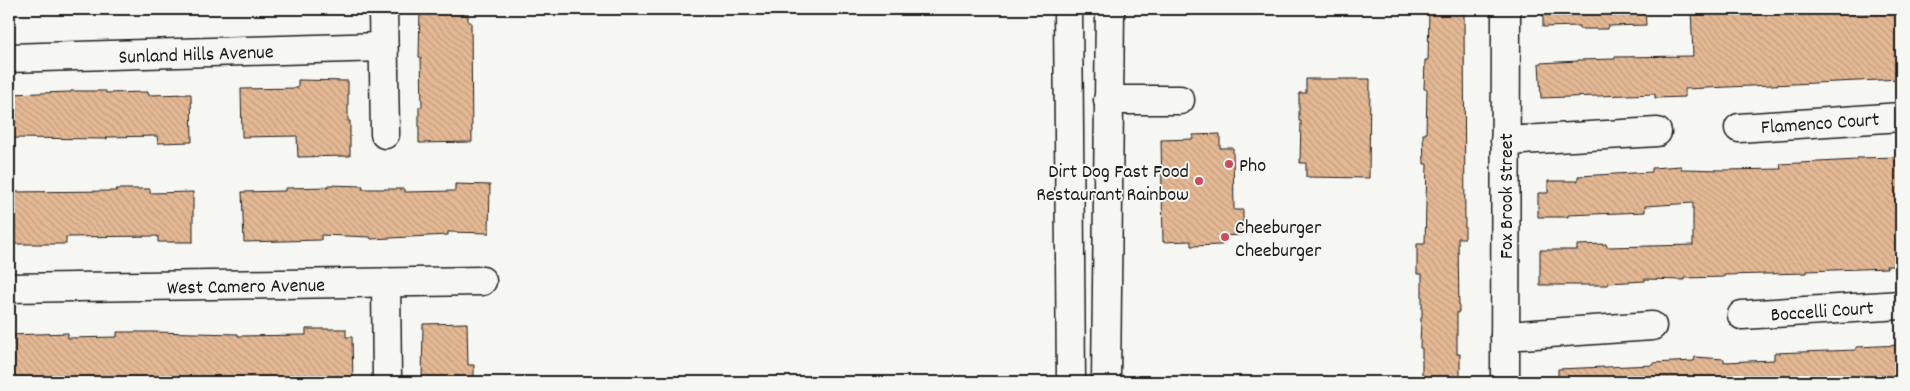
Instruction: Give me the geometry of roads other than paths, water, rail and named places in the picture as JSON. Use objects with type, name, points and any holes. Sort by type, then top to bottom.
[{"type":"street","points":[[383,9],[385,134]]},
{"type":"street","points":[[1068,9],[1071,382]]},
{"type":"street","points":[[1106,382],[1110,9]]},
{"type":"street","name":"Fox Brook Street","points":[[1505,382],[1506,9]]},
{"type":"street","name":"Sunland Hills Avenue","points":[[9,58],[383,48]]},
{"type":"street","points":[[1069,62],[1084,163],[1085,214],[1088,230],[1107,255]]},
{"type":"street","points":[[1108,100],[1180,100]]},
{"type":"street","name":"Flamenco Court","points":[[1739,128],[1901,117]]},
{"type":"street","points":[[1506,141],[1657,132]]},
{"type":"street","name":"West Camero Avenue","points":[[9,288],[482,281]]},
{"type":"street","points":[[386,283],[387,382]]},
{"type":"street","points":[[1071,294],[1084,306],[1085,311],[1086,382]]},
{"type":"street","name":"Boccelli Court","points":[[1742,315],[1901,305]]},
{"type":"street","points":[[1505,336],[1652,326]]},
{"type":"place","name":"Pho","points":[[1229,164]]},
{"type":"place","name":"Dirt Dog Fast Food Restaurant Rainbow","points":[[1199,181]]},
{"type":"place","name":"Cheeburger Cheeburger","points":[[1225,237]]}]
